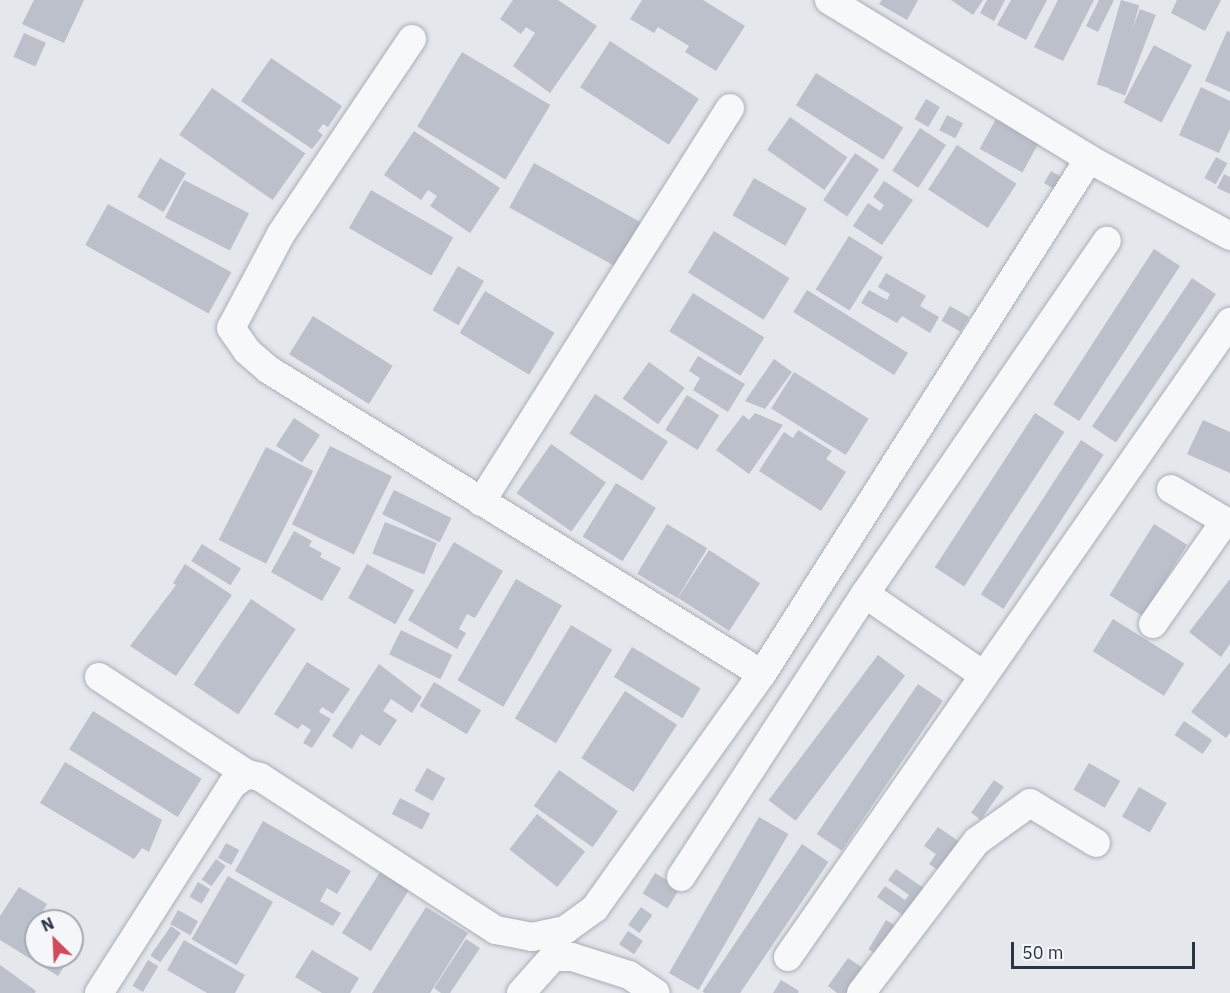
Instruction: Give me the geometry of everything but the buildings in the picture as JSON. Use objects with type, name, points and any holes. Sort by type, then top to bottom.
[{"type":"street","points":[[829,0],[1089,159],[1230,236]]},
{"type":"street","points":[[412,39],[281,234],[231,328],[247,351],[269,370],[762,674]]},
{"type":"street","points":[[481,502],[730,108]]},
{"type":"street","points":[[99,677],[248,774],[260,777],[496,930],[532,937],[565,930],[595,908],[762,674],[1089,159]]},
{"type":"street","points":[[681,877],[865,594],[1107,241]]},
{"type":"street","points":[[788,957],[982,674],[1230,322]]},
{"type":"street","points":[[1154,624],[1227,522],[1171,489]]},
{"type":"street","points":[[865,594],[982,674]]},
{"type":"street","points":[[99,993],[232,785],[248,774]]},
{"type":"street","points":[[861,993],[977,841],[1030,804],[1096,843]]},
{"type":"street","points":[[521,993],[553,957],[563,957],[629,975],[656,993]]}]
